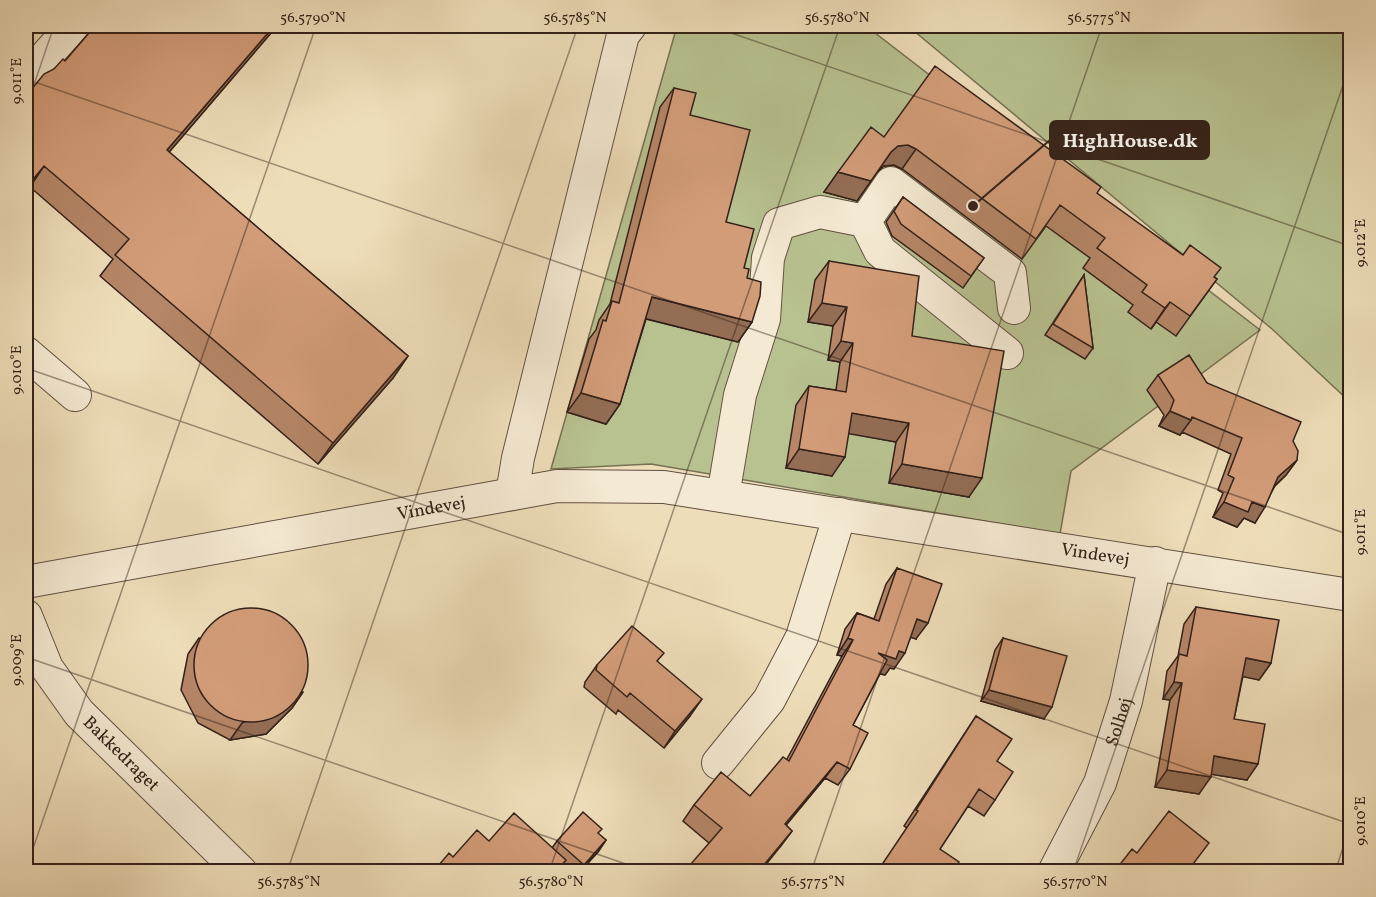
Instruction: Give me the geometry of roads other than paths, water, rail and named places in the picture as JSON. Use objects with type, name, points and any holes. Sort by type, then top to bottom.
[{"type":"street","points":[[26,78],[73,26]]},
{"type":"street","points":[[512,494],[518,458],[623,35],[630,26]]},
{"type":"street","points":[[865,220],[891,183],[1010,273],[1014,308]]},
{"type":"street","points":[[723,496],[740,395],[764,319],[768,258],[778,224],[820,212],[865,220]]},
{"type":"street","points":[[865,220],[880,250],[1007,353]]},
{"type":"street","points":[[26,353],[75,395]]},
{"type":"street","name":"Vindevej","points":[[26,582],[557,486],[664,487],[1350,595]]},
{"type":"street","points":[[718,763],[769,700],[802,637],[840,514]]},
{"type":"street","name":"Solhøj","points":[[1054,872],[1100,783],[1125,701],[1155,563]]},
{"type":"street","name":"Bakkedraget","points":[[26,616],[47,668],[79,713],[241,872]]},
{"type":"place","name":"HighHouse.dk","points":[[973,206]]}]
